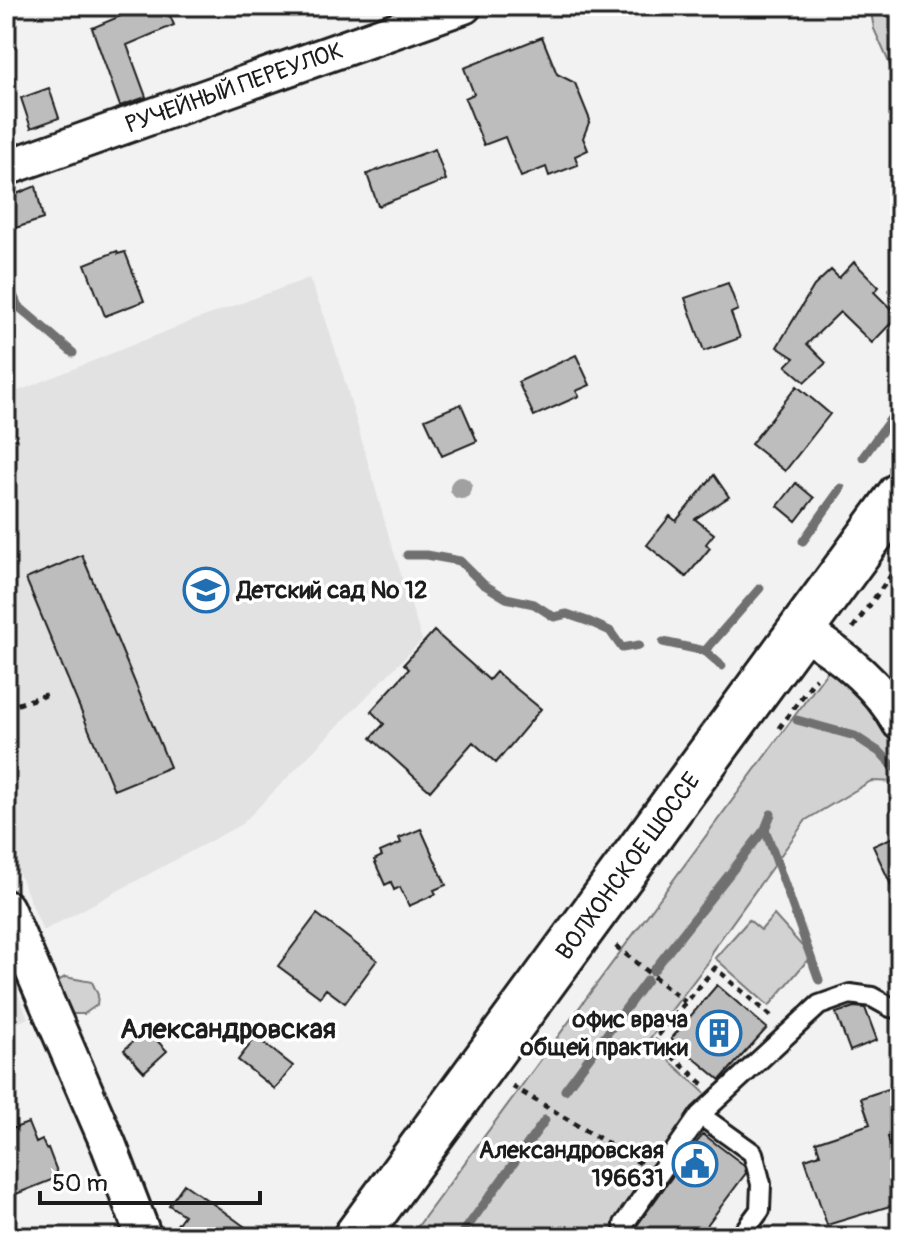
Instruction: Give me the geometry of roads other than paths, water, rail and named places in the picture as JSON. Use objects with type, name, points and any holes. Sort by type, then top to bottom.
[{"type":"main road","name":"ВОЛХОНСКОЕ ШОССЕ","points":[[356,1237],[900,495]]},
{"type":"street","name":"РУЧЕЙНЫЙ ПЕРЕУЛОК","points":[[6,168],[464,6]]},
{"type":"street","points":[[801,630],[836,651],[877,691],[900,723]]},
{"type":"street","points":[[6,908],[109,1146],[144,1237]]},
{"type":"lane","points":[[625,1237],[624,1224],[700,1115],[819,1005],[850,994],[872,997],[900,1009]]},
{"type":"lane","points":[[700,1115],[753,1153],[761,1184],[760,1210],[740,1237]]},
{"type":"waterway","points":[[6,288],[18,306],[73,353]]},
{"type":"waterway","points":[[863,457],[900,406]]},
{"type":"waterway","points":[[803,541],[841,488]]},
{"type":"waterway","points":[[407,555],[460,561],[483,584],[506,598],[534,604],[554,617],[567,614],[590,622],[610,631],[622,648],[639,645]]},
{"type":"waterway","points":[[705,651],[760,588]]},
{"type":"waterway","points":[[663,642],[705,651],[722,666]]},
{"type":"waterway","points":[[797,720],[855,736],[900,770]]},
{"type":"waterway","points":[[653,971],[765,829],[771,814]]},
{"type":"waterway","points":[[765,829],[819,980]]},
{"type":"waterway","points":[[565,1090],[647,980]]},
{"type":"waterway","points":[[460,1237],[545,1120]]},
{"type":"place","name":"Детский сад № 12","points":[[206,590]]},
{"type":"place","name":"офис врача общей практики","points":[[719,1033]]},
{"type":"place","name":"Александровская 196631","points":[[695,1164]]},
{"type":"district","name":"Александровская","points":[[228,1029]]}]
